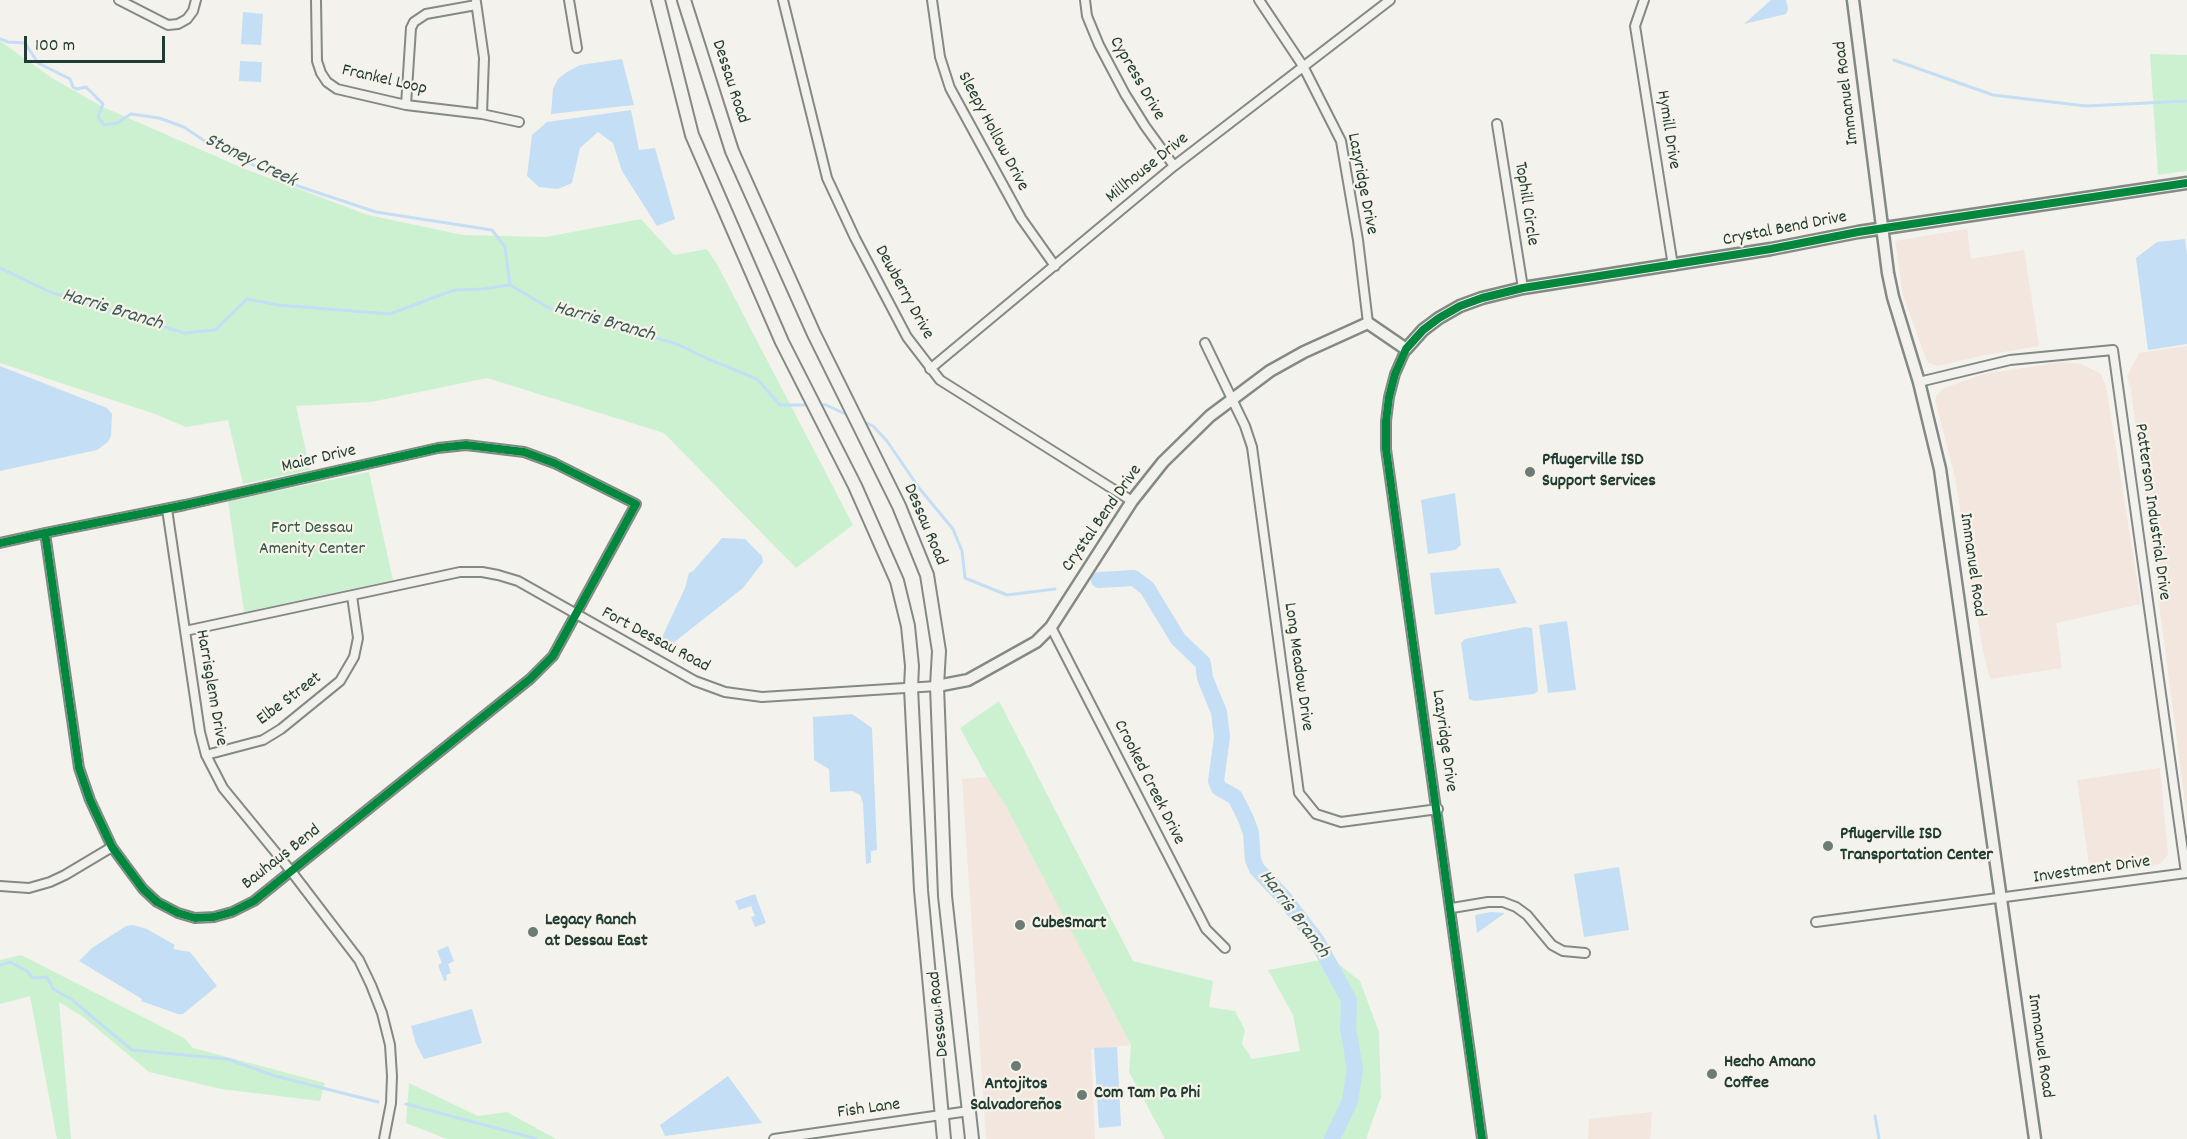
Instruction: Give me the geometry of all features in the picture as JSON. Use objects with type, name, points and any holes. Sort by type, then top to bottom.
[{"type":"main road","name":"Dessau Road","points":[[658,0],[692,135],[782,342],[855,486],[897,581],[908,626],[912,666],[911,688],[921,890],[944,1139]]},
{"type":"main road","name":"Dessau Road","points":[[684,0],[732,151],[814,334],[899,506],[927,575],[939,651],[937,686],[945,896],[972,1139]]},
{"type":"street","points":[[119,0],[168,25],[178,24],[187,19],[196,0]]},
{"type":"street","name":"Frankel Loop","points":[[316,0],[317,61],[327,82],[337,89],[406,105],[482,114],[519,122]]},
{"type":"street","points":[[569,0],[577,48]]},
{"type":"street","name":"Dewberry Drive","points":[[783,0],[827,178],[884,296],[907,337],[940,380],[1132,501]]},
{"type":"street","name":"Sleepy Hollow Drive","points":[[932,0],[940,57],[950,88],[1021,218],[1055,266]]},
{"type":"street","name":"Cypress Drive","points":[[1085,0],[1087,16],[1099,45],[1125,94],[1174,166]]},
{"type":"street","name":"Lazyridge Drive","points":[[1259,0],[1303,66],[1341,141],[1358,240],[1368,323]]},
{"type":"street","name":"Millhouse Drive","points":[[930,369],[1174,166],[1390,0]]},
{"type":"street","name":"Hymill Drive","points":[[1644,0],[1635,26],[1673,266]]},
{"type":"street","name":"Immanuel Road","points":[[1853,0],[1893,297],[1919,381],[1940,469],[2035,1139]]},
{"type":"street","points":[[406,105],[411,28],[414,22],[426,14],[476,2],[484,58],[482,114]]},
{"type":"street","name":"Tophill Circle","points":[[1497,124],[1523,288]]},
{"type":"street","name":"Crystal Bend Drive","points":[[1406,349],[1423,330],[1460,306],[1523,288],[1673,266],[1882,228],[2187,183]]},
{"type":"street","points":[[1368,323],[1406,349]]},
{"type":"street","name":"Crystal Bend Drive","points":[[937,686],[969,681],[1036,642],[1051,627],[1132,501],[1186,438],[1270,371],[1304,352],[1368,323]]},
{"type":"street","name":"Long Meadow Drive","points":[[1205,344],[1245,426],[1252,447],[1299,793],[1316,814],[1341,822],[1438,809]]},
{"type":"street","name":"Lazyridge Drive","points":[[1406,349],[1395,374],[1389,397],[1386,449],[1452,908],[1482,1139]]},
{"type":"street","name":"Patterson Industrial Drive","points":[[1919,381],[2010,360],[2113,350],[2187,873]]},
{"type":"street","name":"Maier Drive","points":[[0,543],[167,509],[438,448],[466,445],[524,452],[555,463],[636,504]]},
{"type":"street","name":"Bauhaus Bend","points":[[45,533],[79,768],[90,800],[112,847],[143,889],[157,902],[178,914],[195,918],[214,917],[232,912],[254,901],[530,679],[553,656],[636,504]]},
{"type":"street","name":"Harrisglenn Drive","points":[[167,509],[200,732],[206,756],[223,788],[291,871],[359,960],[382,1013],[390,1045],[391,1103],[384,1139]]},
{"type":"street","name":"Fort Dessau Road","points":[[185,631],[460,572],[482,572],[518,581],[695,681],[725,692],[762,697],[937,686]]},
{"type":"street","name":"Elbe Street","points":[[206,756],[263,740],[281,729],[340,681],[354,657],[358,638],[352,596]]},
{"type":"street","name":"Crooked Creek Drive","points":[[1051,627],[1206,929],[1225,948]]},
{"type":"street","points":[[0,886],[29,888],[50,882],[112,847]]},
{"type":"street","name":"Investment Drive","points":[[1816,922],[2187,873]]},
{"type":"street","points":[[1452,908],[1503,902],[1527,915],[1552,945],[1563,951],[1585,953]]},
{"type":"street","name":"Fish Lane","points":[[774,1139],[969,1111]]},
{"type":"shaded area","points":[[1967,229],[1971,259],[2024,250],[2039,346],[1938,366],[1928,363],[1903,295],[1895,241]]},
{"type":"shaded area","points":[[2187,346],[2187,818],[2131,390],[2127,376],[2139,353]]},
{"type":"shaded area","points":[[2062,362],[2081,364],[2101,374],[2106,386],[2141,604],[2056,623],[2062,668],[1990,679],[1982,646],[1955,477],[1935,400],[1944,388],[1984,374]]},
{"type":"shaded area","points":[[2160,768],[2168,855],[2161,863],[2152,866],[2090,872],[2077,780]]},
{"type":"shaded area","name":"CubeSmart","points":[[987,777],[1006,805],[1131,1045],[1091,1049],[1095,1139],[986,1139],[962,779]]},
{"type":"shaded area","points":[[1652,1112],[1650,1139],[1588,1139],[1589,1119]]},
{"type":"green space","points":[[0,41],[52,78],[103,107],[245,169],[368,215],[463,235],[546,237],[641,219],[674,255],[707,249],[853,525],[796,568],[664,433],[487,378],[371,402],[296,406],[310,470],[243,484],[228,420],[186,427],[155,414],[0,363]]},
{"type":"green space","points":[[2150,54],[2187,55],[2187,171],[2158,175]]},
{"type":"green space","name":"Fort Dessau Amenity Center","points":[[369,472],[393,580],[244,612],[228,501]]},
{"type":"green space","points":[[999,701],[1133,961],[1213,981],[1209,1007],[1235,1011],[1245,1030],[1242,1044],[1252,1059],[1300,1051],[1293,1015],[1268,970],[1331,958],[1360,981],[1379,1032],[1381,1097],[1366,1139],[1165,1139],[1129,1072],[1131,1045],[1006,806],[960,728]]},
{"type":"green space","points":[[21,955],[184,1038],[193,1048],[325,1083],[320,1101],[221,1089],[149,1072],[82,1016],[59,1002],[71,1139],[57,1139],[30,996],[0,1004],[0,960]]},
{"type":"green space","points":[[409,1083],[478,1116],[507,1112],[556,1139],[447,1139],[406,1123]]},
{"type":"water","points":[[1771,0],[1786,0],[1788,9],[1786,14],[1744,24]]},
{"type":"water","points":[[243,12],[263,14],[261,45],[241,44]]},
{"type":"water","points":[[622,59],[634,105],[551,114],[553,89],[558,79],[567,72],[580,65]]},
{"type":"water","points":[[240,61],[262,62],[261,82],[239,81]]},
{"type":"water","points":[[631,110],[639,150],[655,148],[675,219],[657,226],[622,171],[613,143],[598,132],[580,148],[572,183],[558,189],[539,187],[527,176],[532,135],[547,122]]},
{"type":"water","points":[[2185,239],[2187,344],[2148,350],[2136,258],[2157,242]]},
{"type":"water","points":[[0,366],[107,408],[112,414],[111,436],[108,442],[97,450],[0,471]]},
{"type":"water","points":[[1455,493],[1461,545],[1455,550],[1428,554],[1421,500]]},
{"type":"water","points":[[722,538],[745,539],[762,556],[763,562],[743,588],[663,651],[658,646],[685,588],[689,573]]},
{"type":"water","points":[[1499,568],[1517,603],[1435,615],[1430,573]]},
{"type":"water","points":[[1567,621],[1576,690],[1548,693],[1539,625]]},
{"type":"water","points":[[1525,627],[1532,628],[1538,691],[1534,694],[1475,701],[1469,699],[1461,643],[1465,639]]},
{"type":"water","points":[[852,714],[872,728],[877,850],[871,851],[871,863],[866,864],[863,803],[860,795],[852,791],[830,792],[829,769],[814,760],[813,717]]},
{"type":"water","points":[[1619,867],[1629,930],[1584,937],[1574,874]]},
{"type":"water","points":[[755,894],[766,923],[755,927],[751,917],[755,916],[751,906],[739,910],[735,901]]},
{"type":"water","points":[[1491,912],[1505,913],[1477,933],[1475,915]]},
{"type":"water","points":[[133,925],[147,929],[175,945],[173,949],[190,952],[217,986],[183,1014],[178,1014],[141,1001],[142,999],[79,961],[92,948],[126,926]]},
{"type":"water","points":[[448,946],[454,961],[448,964],[451,973],[446,975],[447,980],[444,981],[438,965],[442,963],[437,951]]},
{"type":"water","points":[[472,1009],[482,1043],[424,1059],[416,1044],[411,1026]]},
{"type":"water","points":[[1117,1047],[1121,1126],[1099,1128],[1094,1048]]},
{"type":"water","points":[[728,1076],[762,1123],[665,1136],[660,1125]]},
{"type":"waterway","name":"Stoney Creek","points":[[0,39],[25,43],[38,63],[70,79],[73,87],[77,89],[86,87],[103,104],[98,117],[104,125],[117,123],[131,114],[159,118],[184,127],[209,144],[231,149],[249,163],[295,185],[376,212],[492,230],[505,247],[510,285]]},
{"type":"waterway","points":[[1894,60],[1993,95],[2086,106],[2187,101]]},
{"type":"waterway","name":"Harris Branch","points":[[0,268],[50,292],[184,333],[215,330],[247,299],[278,305],[390,314],[454,290],[510,285],[551,309],[677,344],[757,379],[780,405],[810,405]]},
{"type":"waterway","name":"Harris Branch","points":[[817,405],[826,405],[850,416]]},
{"type":"waterway","name":"Harris Branch","points":[[862,421],[873,426],[887,441],[919,488],[953,529],[962,551],[965,578],[1007,595],[1055,589]]},
{"type":"waterway","name":"Harris Branch","points":[[1099,580],[1134,578],[1147,588],[1178,639],[1203,663],[1205,678],[1219,712],[1222,737],[1216,781],[1219,788],[1235,797],[1246,819],[1251,833],[1253,860],[1257,869],[1285,899],[1317,941],[1349,1000],[1348,1028],[1355,1069],[1350,1101],[1332,1139]]},
{"type":"waterway","points":[[0,965],[10,962],[27,971],[33,978],[47,977],[53,989],[71,999],[132,1050],[227,1059],[275,1076],[378,1102]]},
{"type":"waterway","points":[[406,1104],[537,1139]]},
{"type":"waterway","points":[[1875,1116],[1879,1139]]},
{"type":"cycle path","points":[[1482,1139],[1386,449],[1389,397],[1395,374],[1406,349],[1423,330],[1460,306],[1523,288],[1771,249],[1858,232],[2187,183]]},
{"type":"cycle path","points":[[0,543],[45,533],[185,505],[438,448],[466,445],[524,452],[554,463],[636,504],[553,656],[530,679],[254,901],[232,912],[214,917],[195,918],[178,913],[157,902],[143,889],[112,847],[90,800],[79,768],[45,533]]},
{"type":"place","name":"Pflugerville ISD Support Services","points":[[1530,472]]},
{"type":"place","name":"Pflugerville ISD Transportation Center","points":[[1828,846]]},
{"type":"place","name":"CubeSmart","points":[[1020,925]]},
{"type":"place","name":"Legacy Ranch at Dessau East","points":[[533,932]]},
{"type":"place","name":"Antojitos Salvadoreños","points":[[1016,1066]]},
{"type":"place","name":"Hecho Amano Coffee","points":[[1712,1074]]},
{"type":"place","name":"Com Tam Pa Phi","points":[[1082,1095]]}]
